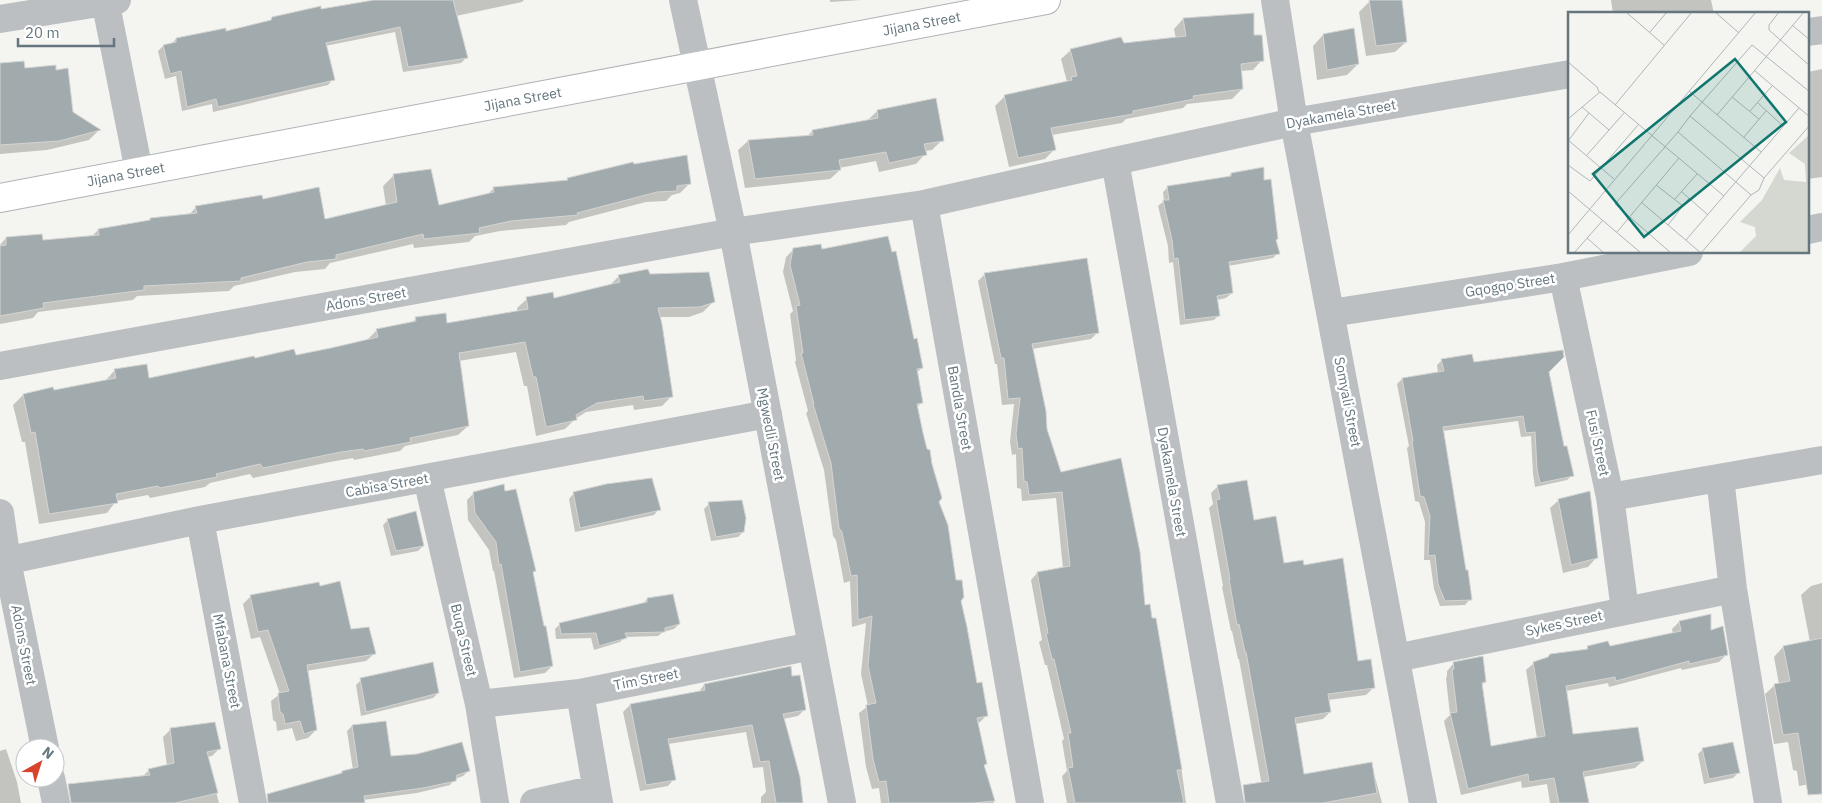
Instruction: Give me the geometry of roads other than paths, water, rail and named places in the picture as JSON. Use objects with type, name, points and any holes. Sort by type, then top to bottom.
[{"type":"street","name":"Mgwedli Street","points":[[682,0],[733,232],[842,803]]},
{"type":"street","name":"Jijana Street","points":[[0,198],[1046,0]]},
{"type":"street","name":"Somyali Street","points":[[1275,0],[1294,122],[1423,803]]},
{"type":"street","points":[[0,19],[110,1],[139,171]]},
{"type":"street","name":"Dyakamela Street","points":[[924,204],[1294,122],[1568,74]]},
{"type":"street","name":"Dyakamela Street","points":[[1114,161],[1230,803]]},
{"type":"street","points":[[733,232],[924,204]]},
{"type":"street","name":"Bandla Street","points":[[924,204],[1030,803]]},
{"type":"street","name":"Adons Street","points":[[0,366],[733,232]]},
{"type":"street","name":"Gqogqo Street","points":[[1331,313],[1562,277],[1679,254]]},
{"type":"street","name":"Fusi Street","points":[[1562,277],[1610,497],[1625,610]]},
{"type":"street","name":"Cabisa Street","points":[[4,561],[200,520],[768,414]]},
{"type":"street","points":[[1610,497],[1822,460]]},
{"type":"street","name":"Buqa Street","points":[[427,478],[479,704],[495,803]]},
{"type":"street","points":[[1720,478],[1733,589],[1768,803]]},
{"type":"street","name":"Adons Street","points":[[0,513],[4,561],[42,738]]},
{"type":"street","name":"Mfabana Street","points":[[200,520],[253,803]]},
{"type":"street","name":"Sykes Street","points":[[1396,658],[1733,589]]},
{"type":"street","name":"Tim Street","points":[[479,704],[580,693],[812,646]]},
{"type":"street","points":[[534,803],[597,796],[580,693]]},
{"type":"street","points":[[52,788],[56,803]]}]
